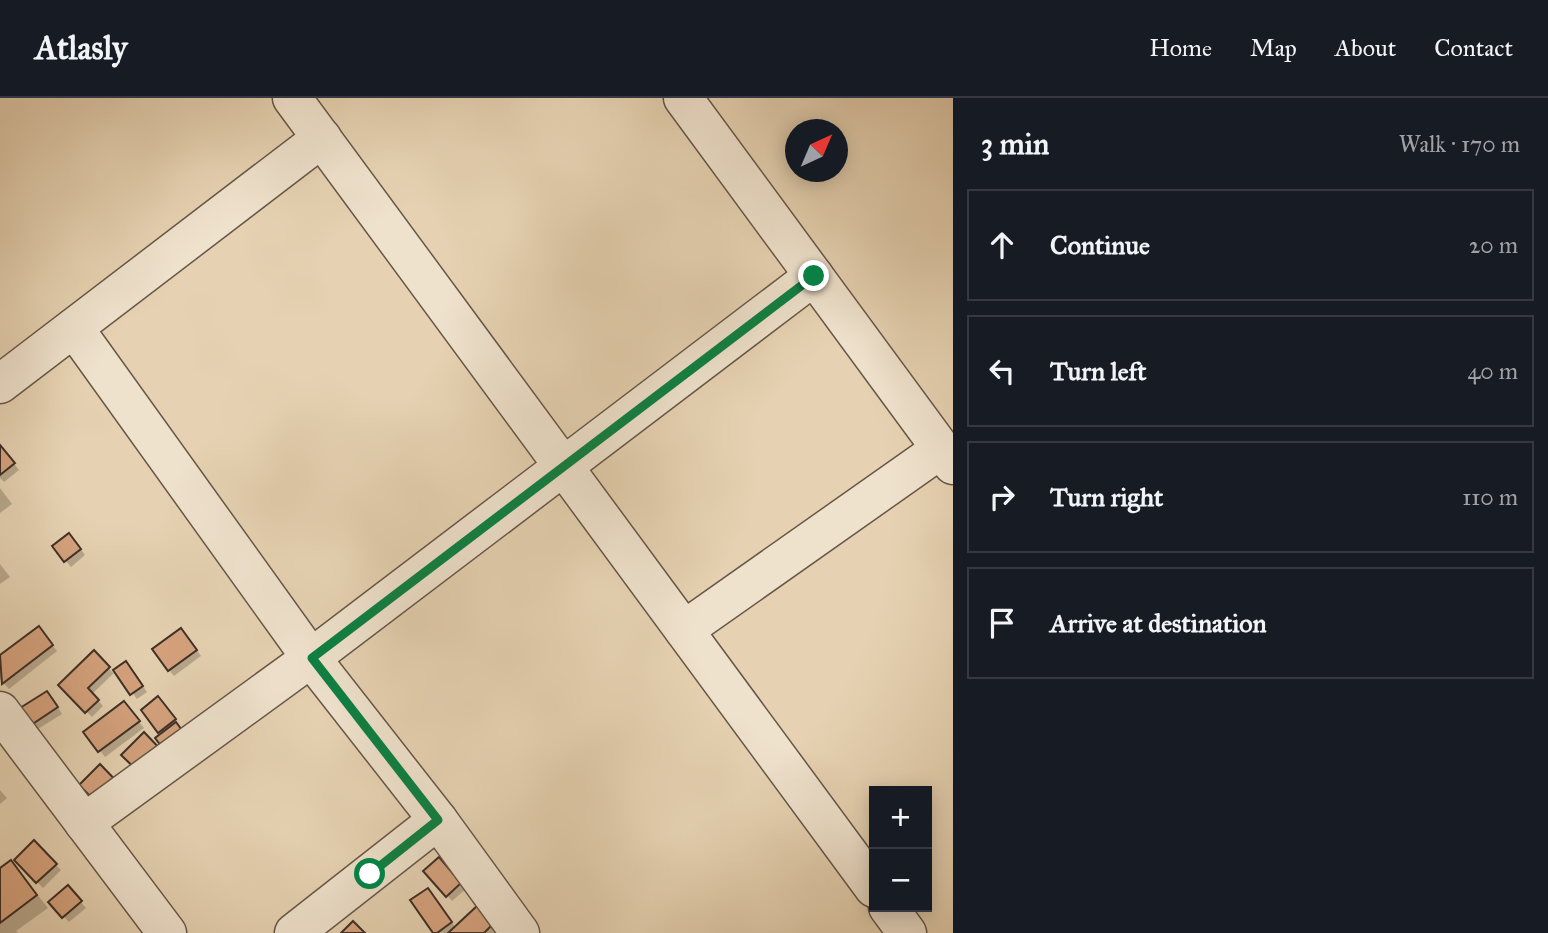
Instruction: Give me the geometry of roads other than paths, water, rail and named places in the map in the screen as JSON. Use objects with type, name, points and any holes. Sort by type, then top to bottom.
[{"type":"street","points":[[292,98],[869,881]]},
{"type":"street","points":[[683,98],[947,457],[684,629]]},
{"type":"street","points":[[0,384],[322,138]]},
{"type":"street","points":[[84,823],[312,658],[814,276]]},
{"type":"street","points":[[74,328],[312,658],[438,820],[520,933]]},
{"type":"street","points":[[0,711],[167,933]]},
{"type":"street","points":[[294,933],[438,820]]},
{"type":"street","points":[[892,912],[907,933]]}]
